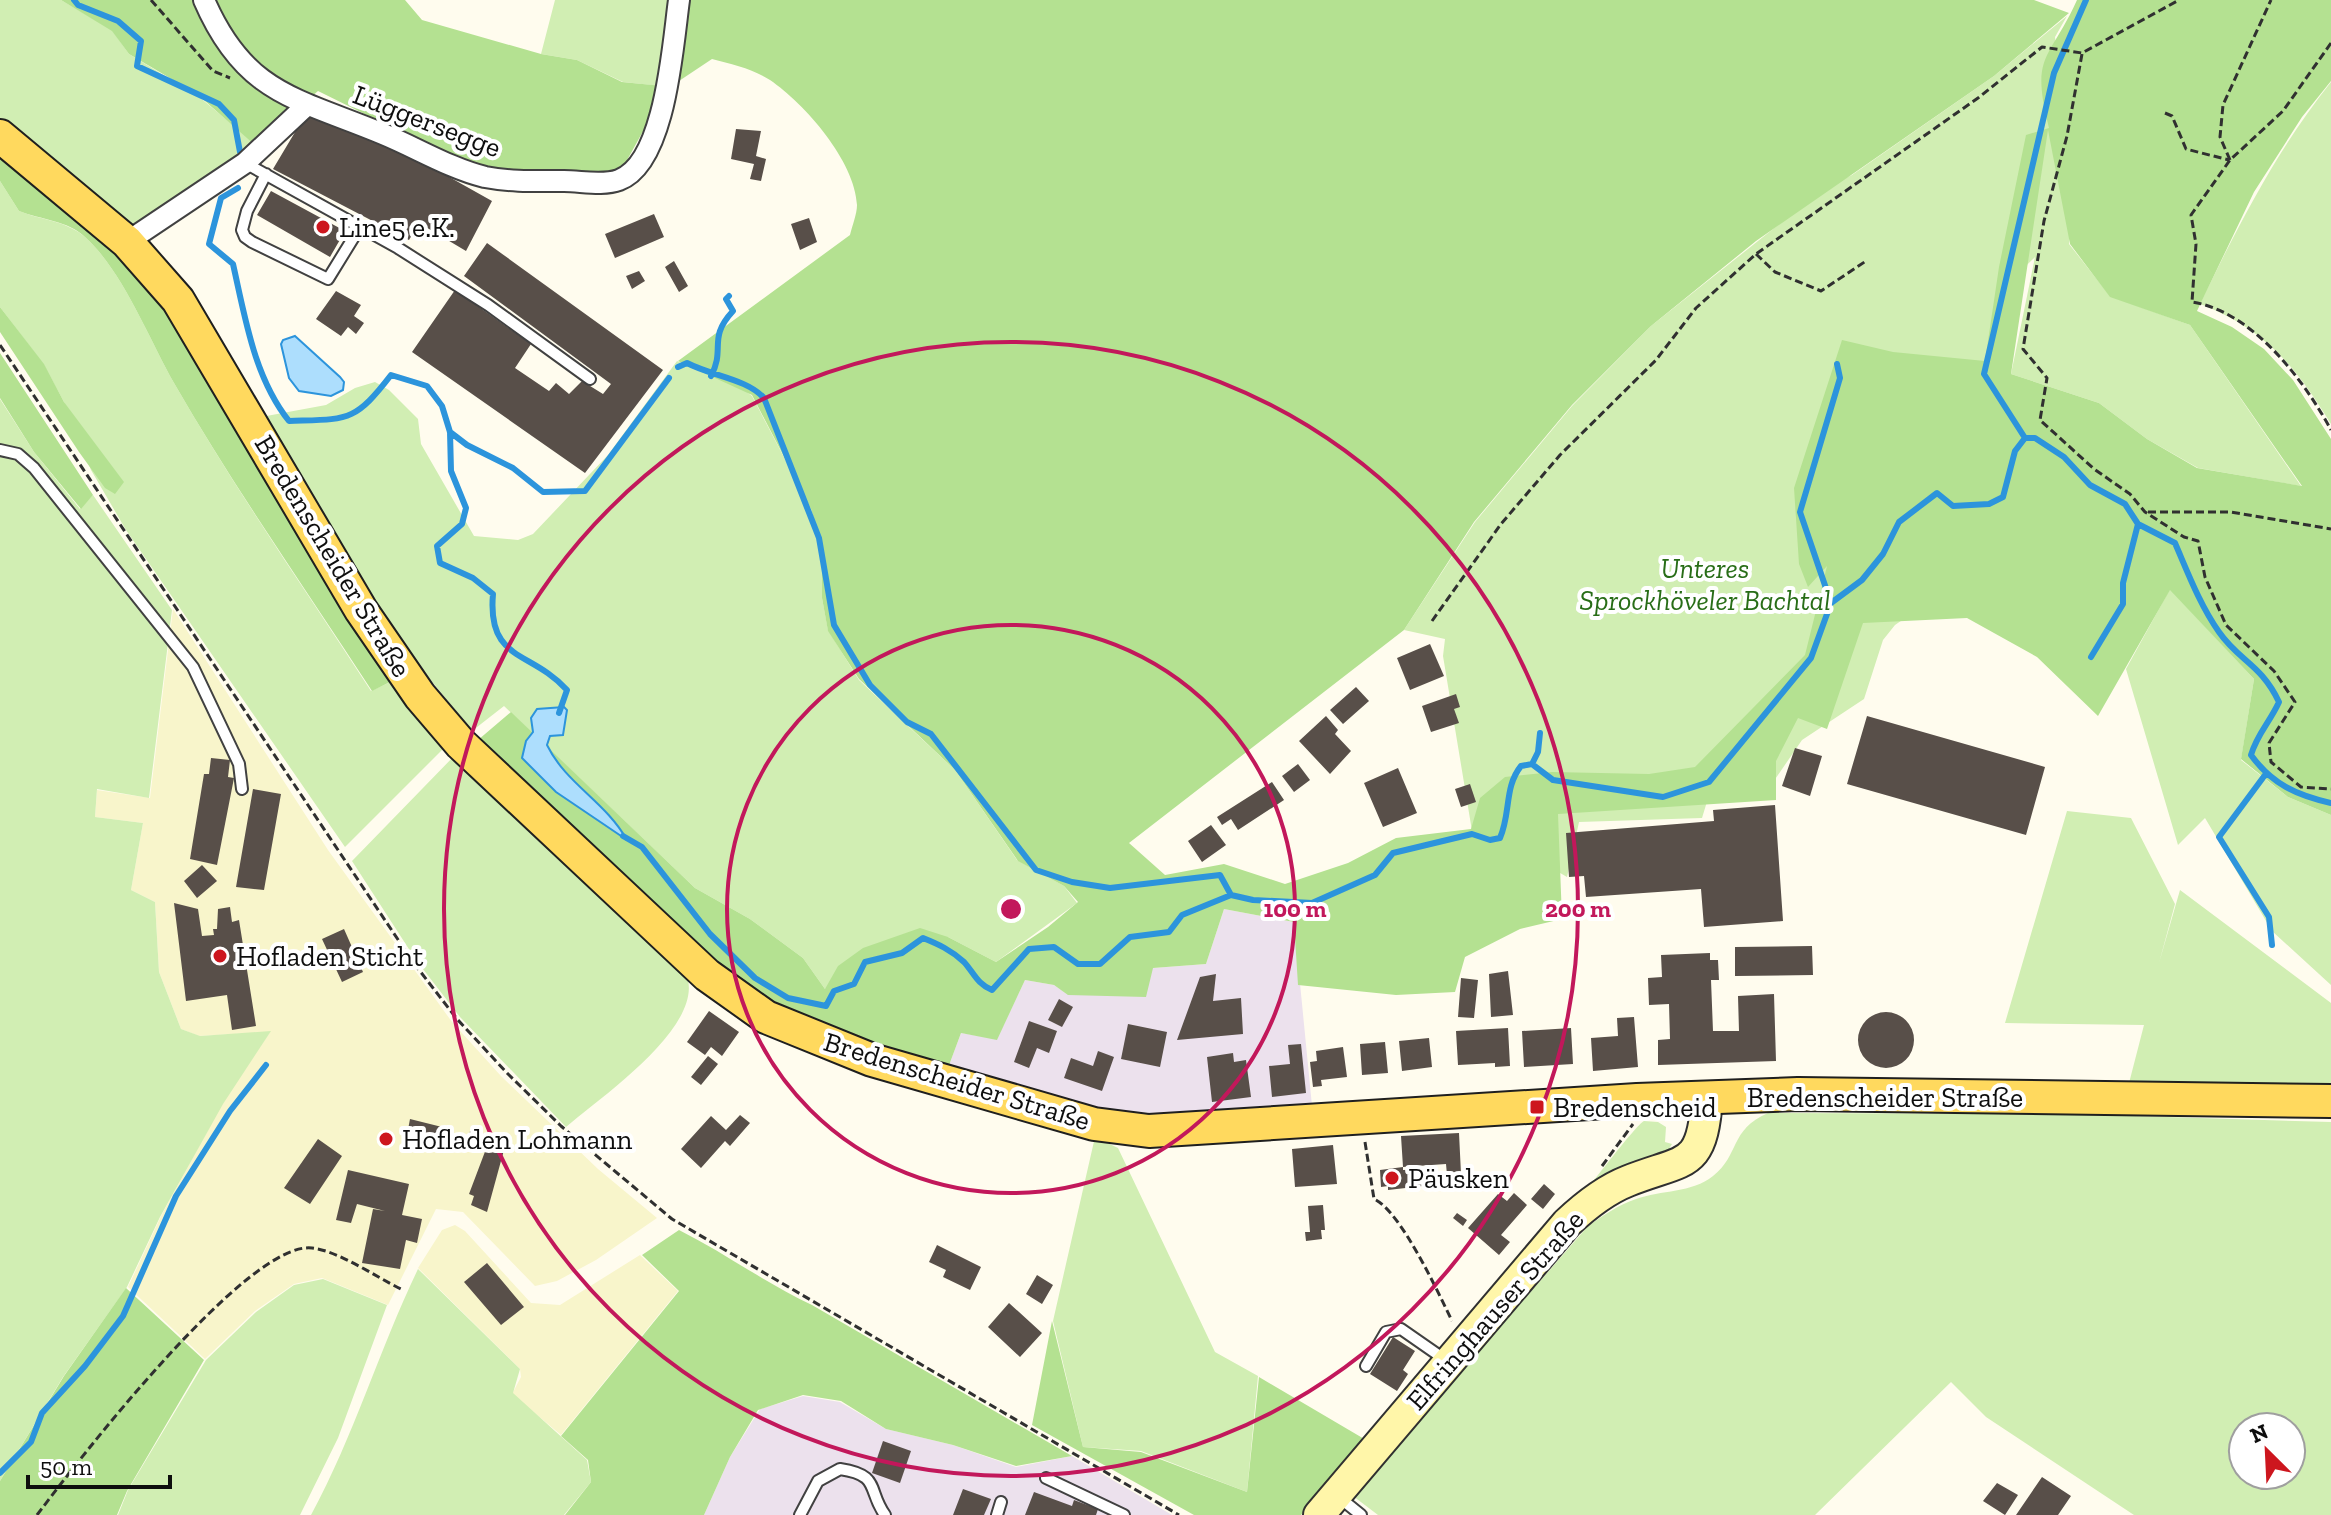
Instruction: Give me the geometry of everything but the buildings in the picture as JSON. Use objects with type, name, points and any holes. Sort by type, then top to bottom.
[{"type":"main road","name":"Bredenscheider Straße","points":[[0,136],[127,242],[178,300],[200,331],[361,610],[420,696],[461,744],[707,975],[766,1017],[872,1060],[1119,1130],[1173,1132],[1637,1100],[1798,1094],[2331,1101]]},
{"type":"main road","name":"Elfringhauser Straße","points":[[1327,1505],[1585,1207],[1626,1182],[1684,1162],[1697,1149],[1705,1132],[1707,1098]]},
{"type":"street","name":"Lüggersegge","points":[[204,0],[220,34],[243,64],[283,95],[485,177],[513,182],[615,181],[631,172],[658,126],[679,0]]},
{"type":"street","name":"Lüggersegge","points":[[127,242],[245,163],[307,105]]},
{"type":"lane","points":[[245,163],[360,227],[488,305],[590,379]]},
{"type":"lane","points":[[266,174],[243,223],[245,237],[252,242],[328,279],[360,227]]},
{"type":"lane","points":[[0,450],[18,454],[34,468],[193,667],[239,764],[242,789]]},
{"type":"lane","points":[[1366,1366],[1386,1332],[1401,1329],[1456,1354]]},
{"type":"lane","points":[[800,1515],[818,1481],[840,1469],[863,1475],[873,1483],[885,1515]]},
{"type":"lane","points":[[1046,1478],[1124,1515]]},
{"type":"lane","points":[[997,1515],[1001,1502]]},
{"type":"lane","points":[[1327,1505],[1361,1515]]},
{"type":"path","points":[[1432,621],[1501,524],[1560,455],[1656,360],[1696,308],[1756,254],[1954,116],[2042,47],[2079,52],[2179,0]]},
{"type":"path","points":[[2230,160],[2220,137],[2223,105],[2271,0]]},
{"type":"path","points":[[2331,43],[2283,111],[2230,160],[2191,215],[2196,244],[2192,302],[2208,304],[2253,332],[2283,359],[2309,391],[2331,430]]},
{"type":"path","points":[[2079,52],[2067,136],[2044,221],[2023,349],[2047,378],[2040,420],[2094,469],[2130,494],[2145,512],[2184,537],[2198,541],[2205,577],[2226,625],[2274,671],[2295,702],[2269,743],[2271,762],[2301,787],[2331,789]]},
{"type":"path","points":[[2165,113],[2172,116],[2186,149],[2230,160]]},
{"type":"path","points":[[1756,254],[1775,272],[1821,291],[1866,261]]},
{"type":"path","points":[[0,345],[394,933],[457,1019],[507,1073],[597,1158],[672,1219],[1179,1515]]},
{"type":"path","points":[[2145,512],[2231,512],[2331,529]]},
{"type":"path","points":[[1600,1168],[1626,1137],[1636,1118],[1637,1100]]},
{"type":"path","points":[[1361,1119],[1374,1199],[1384,1203],[1417,1251],[1456,1354]]},
{"type":"path","points":[[37,1515],[81,1457],[198,1323],[267,1265],[292,1249],[312,1248],[333,1254],[401,1289]]},
{"type":"shaded area","points":[[173,609],[328,850],[452,1022],[501,1076],[598,1169],[657,1218],[596,1260],[557,1281],[535,1286],[463,1212],[436,1209],[388,1305],[322,1278],[294,1284],[255,1311],[205,1359],[128,1287],[161,1216],[222,1104],[270,1032],[199,1036],[181,1029],[159,972],[155,902],[131,890],[143,823],[95,817],[97,790],[150,798]]},
{"type":"shaded area","points":[[1224,909],[1294,922],[1312,1106],[1183,1114],[1121,1112],[1062,1101],[948,1068],[961,1033],[997,1039],[1025,980],[1054,985],[1069,995],[1153,968],[1206,964]]},
{"type":"shaded area","points":[[455,1225],[465,1231],[531,1303],[560,1305],[640,1255],[678,1291],[561,1435],[512,1394],[521,1377],[520,1369],[418,1268],[442,1230]]},
{"type":"shaded area","points":[[803,1396],[840,1402],[886,1429],[953,1445],[1016,1467],[1072,1456],[1172,1515],[704,1515],[730,1457],[760,1409]]},
{"type":"green space","points":[[0,0],[61,0],[112,30],[129,54],[198,96],[258,146],[127,232],[0,130]]},
{"type":"green space","points":[[61,0],[405,0],[422,20],[541,54],[577,60],[622,82],[663,86],[657,106],[621,171],[512,176],[460,161],[318,91],[256,146],[197,94],[129,54],[112,31]]},
{"type":"green space","points":[[555,0],[675,0],[661,86],[623,82],[577,60],[541,54]]},
{"type":"green space","points":[[683,0],[2034,0],[2069,13],[1994,76],[1756,241],[1651,326],[1572,405],[1474,522],[1404,630],[1129,843],[1165,875],[1224,864],[1285,884],[1348,863],[1396,838],[1471,829],[1480,798],[1505,777],[1552,772],[1649,774],[1695,767],[1805,655],[1827,566],[1808,587],[1799,564],[1794,488],[1842,340],[1893,352],[1985,361],[1999,267],[2026,135],[2049,128],[2041,85],[2045,59],[2077,0],[2331,0],[2331,81],[2302,117],[2254,192],[2197,311],[2232,327],[2264,349],[2293,380],[2331,439],[2331,815],[2288,797],[2241,759],[2254,679],[2170,590],[2098,716],[2037,657],[1967,618],[1863,623],[1827,729],[1798,718],[1776,761],[1776,800],[1558,814],[1562,919],[1520,929],[1465,957],[1455,992],[1396,995],[1298,985],[1294,922],[1224,909],[1206,964],[1153,968],[1146,997],[1068,995],[1054,985],[1025,980],[997,1040],[961,1033],[948,1068],[837,1032],[743,989],[478,740],[511,712],[695,888],[750,919],[803,958],[825,989],[838,966],[863,948],[920,928],[948,937],[996,962],[1048,927],[1078,902],[1064,886],[1018,861],[955,770],[859,679],[828,631],[822,598],[822,546],[811,509],[752,395],[678,361],[850,235],[857,205],[847,170],[838,152],[812,118],[784,90],[757,73],[712,59],[673,85]],"holes":[[[2048,130],[2070,244],[2110,297],[2190,325],[2302,486],[2197,468],[2147,439],[2099,403],[2011,374]]]},
{"type":"green space","name":"Unteres Sprockhöveler Bachtal","points":[[2067,16],[2055,37],[2077,235],[2069,239],[2069,244],[2110,296],[2190,325],[2301,486],[2198,468],[2147,439],[2099,403],[2011,374],[2035,257],[1998,293],[1986,361],[1911,614],[1895,625],[1883,640],[1864,699],[1802,740],[1765,794],[1709,795],[1702,818],[1579,822],[1567,877],[1526,853],[1472,831],[1443,656],[1445,639],[1404,630],[1475,522],[1572,406],[1651,326],[1826,187],[1852,175],[1994,76]]},
{"type":"green space","points":[[2331,82],[2331,424],[2291,367],[2261,338],[2243,325],[2200,304],[2275,162]]},
{"type":"green space","points":[[0,149],[171,303],[396,679],[372,691],[197,422],[112,269],[79,232],[19,211],[0,181]]},
{"type":"green space","points":[[0,181],[19,211],[79,232],[99,252],[124,287],[174,383],[221,462],[371,691],[397,679],[447,745],[345,847],[126,530],[91,470],[64,402],[44,365],[0,307]]},
{"type":"green space","points":[[0,307],[44,364],[64,402],[124,482],[115,494],[105,488],[79,452],[0,332]]},
{"type":"green space","points":[[0,353],[93,495],[81,509],[34,452],[0,398]]},
{"type":"green space","points":[[677,361],[739,386],[752,396],[811,509],[822,546],[822,598],[828,630],[859,680],[955,770],[1017,860],[1064,886],[1077,903],[996,962],[948,937],[825,989],[803,958],[750,919],[695,888],[504,706],[472,731],[396,637],[261,417],[326,405],[355,388],[375,382],[389,390],[418,419],[421,444],[474,536],[518,540],[533,534],[608,455]]},
{"type":"green space","points":[[0,399],[34,452],[80,509],[93,495],[172,610],[149,798],[97,789],[95,817],[143,823],[131,890],[155,902],[159,972],[181,1029],[200,1036],[271,1031],[223,1104],[160,1217],[127,1287],[63,1377],[0,1481]]},
{"type":"green space","points":[[2170,589],[2254,679],[2241,760],[2288,797],[2331,815],[2331,985],[2272,931],[2205,818],[2178,845],[2126,669]]},
{"type":"green space","points":[[457,753],[569,868],[688,980],[687,999],[678,1020],[663,1041],[623,1080],[566,1127],[460,1017],[416,960],[352,861]]},
{"type":"green space","points":[[2067,811],[2131,818],[2175,904],[2159,963],[2180,890],[2331,1003],[2331,1087],[2128,1087],[2144,1025],[2005,1023]]},
{"type":"green space","points":[[1768,1113],[2069,1114],[2331,1122],[2331,1515],[2134,1515],[1986,1417],[1951,1382],[1815,1515],[1378,1515],[1353,1496],[1588,1226],[1629,1201],[1705,1182],[1722,1168],[1747,1127]]},
{"type":"green space","points":[[1644,1121],[1658,1122],[1666,1127],[1665,1142],[1672,1144],[1669,1149],[1584,1192],[1633,1132]]},
{"type":"green space","points":[[1095,1137],[1118,1148],[1215,1352],[1258,1376],[1247,1492],[1141,1451],[1083,1447],[1053,1321]]},
{"type":"green space","points":[[679,1230],[1072,1456],[1016,1466],[953,1445],[886,1429],[841,1401],[803,1395],[758,1410],[730,1457],[704,1515],[565,1515],[591,1482],[588,1460],[561,1436],[679,1291],[642,1255]]},
{"type":"green space","points":[[418,1269],[520,1369],[513,1393],[587,1460],[591,1482],[564,1515],[311,1515],[340,1455]]},
{"type":"green space","points":[[323,1279],[387,1305],[338,1438],[300,1515],[118,1515],[128,1490],[206,1360],[256,1312],[294,1285]]},
{"type":"green space","points":[[126,1288],[204,1360],[127,1491],[117,1515],[0,1515],[0,1481],[64,1376]]},
{"type":"green space","points":[[1052,1321],[1083,1447],[1141,1452],[1247,1492],[1259,1377],[1366,1440],[1301,1515],[1194,1515],[1032,1425]]},
{"type":"water","points":[[295,336],[340,377],[344,382],[343,390],[331,396],[299,391],[289,378],[281,344],[283,340]]},
{"type":"water","points":[[564,707],[567,710],[563,735],[550,736],[547,745],[564,771],[608,814],[627,840],[556,792],[522,758],[526,741],[533,732],[531,718],[537,709]]},
{"type":"waterway","points":[[74,0],[78,5],[118,21],[141,41],[137,66],[219,104],[234,120],[240,152]]},
{"type":"waterway","points":[[2025,438],[1984,374],[2054,73],[2086,0]]},
{"type":"waterway","points":[[238,188],[221,198],[209,244],[233,264],[252,346],[277,404],[289,421],[325,420],[358,410],[391,375],[427,386],[442,406],[450,432],[451,471],[466,508],[462,524],[437,546],[440,563],[473,578],[493,594],[493,616],[504,644],[567,690],[559,713]]},
{"type":"waterway","points":[[711,376],[721,329],[733,311],[726,299],[729,296]]},
{"type":"waterway","points":[[678,367],[687,363],[748,386],[764,398],[819,538],[834,625],[870,685],[907,722],[931,734],[1036,870],[1072,882],[1110,888],[1220,875],[1231,895]]},
{"type":"waterway","points":[[1831,603],[1800,512],[1840,378],[1837,364]]},
{"type":"waterway","points":[[450,432],[467,445],[513,468],[543,492],[585,491],[669,378]]},
{"type":"waterway","points":[[623,836],[642,847],[710,934],[755,978],[788,998],[826,1006],[834,991],[854,984],[865,962],[902,953],[923,938],[954,954],[979,981],[992,990],[1029,949],[1054,947],[1078,964],[1100,964],[1130,937],[1169,932],[1182,915],[1231,895],[1253,900],[1312,903],[1375,875],[1393,853],[1472,834],[1490,840],[1500,838],[1512,783],[1521,766],[1532,764],[1553,780],[1663,797],[1709,782],[1811,658],[1831,603],[1862,580],[1883,554],[1899,522],[1937,493],[1953,506],[1989,504],[2003,497],[2015,451],[2025,438],[2035,438],[2064,457],[2090,485],[2125,504],[2138,524],[2175,543],[2212,622],[2227,642],[2265,679],[2279,702],[2251,755],[2276,781],[2307,796],[2331,803]]},
{"type":"waterway","points":[[2091,657],[2123,604],[2123,583],[2138,524]]},
{"type":"waterway","points":[[1532,764],[1538,752],[1540,733]]},
{"type":"waterway","points":[[2265,775],[2219,837],[2269,917],[2272,945]]},
{"type":"waterway","points":[[0,1473],[31,1442],[42,1413],[85,1366],[123,1316],[176,1196],[230,1111],[266,1065]]},
{"type":"place","name":"Line5 e.K.","points":[[323,227]]},
{"type":"place","name":"Hofladen Sticht","points":[[220,956]]},
{"type":"place","name":"Bredenscheid","points":[[1537,1107]]},
{"type":"place","name":"Hofladen Lohmann","points":[[386,1139]]},
{"type":"place","name":"Päusken","points":[[1392,1178]]}]
